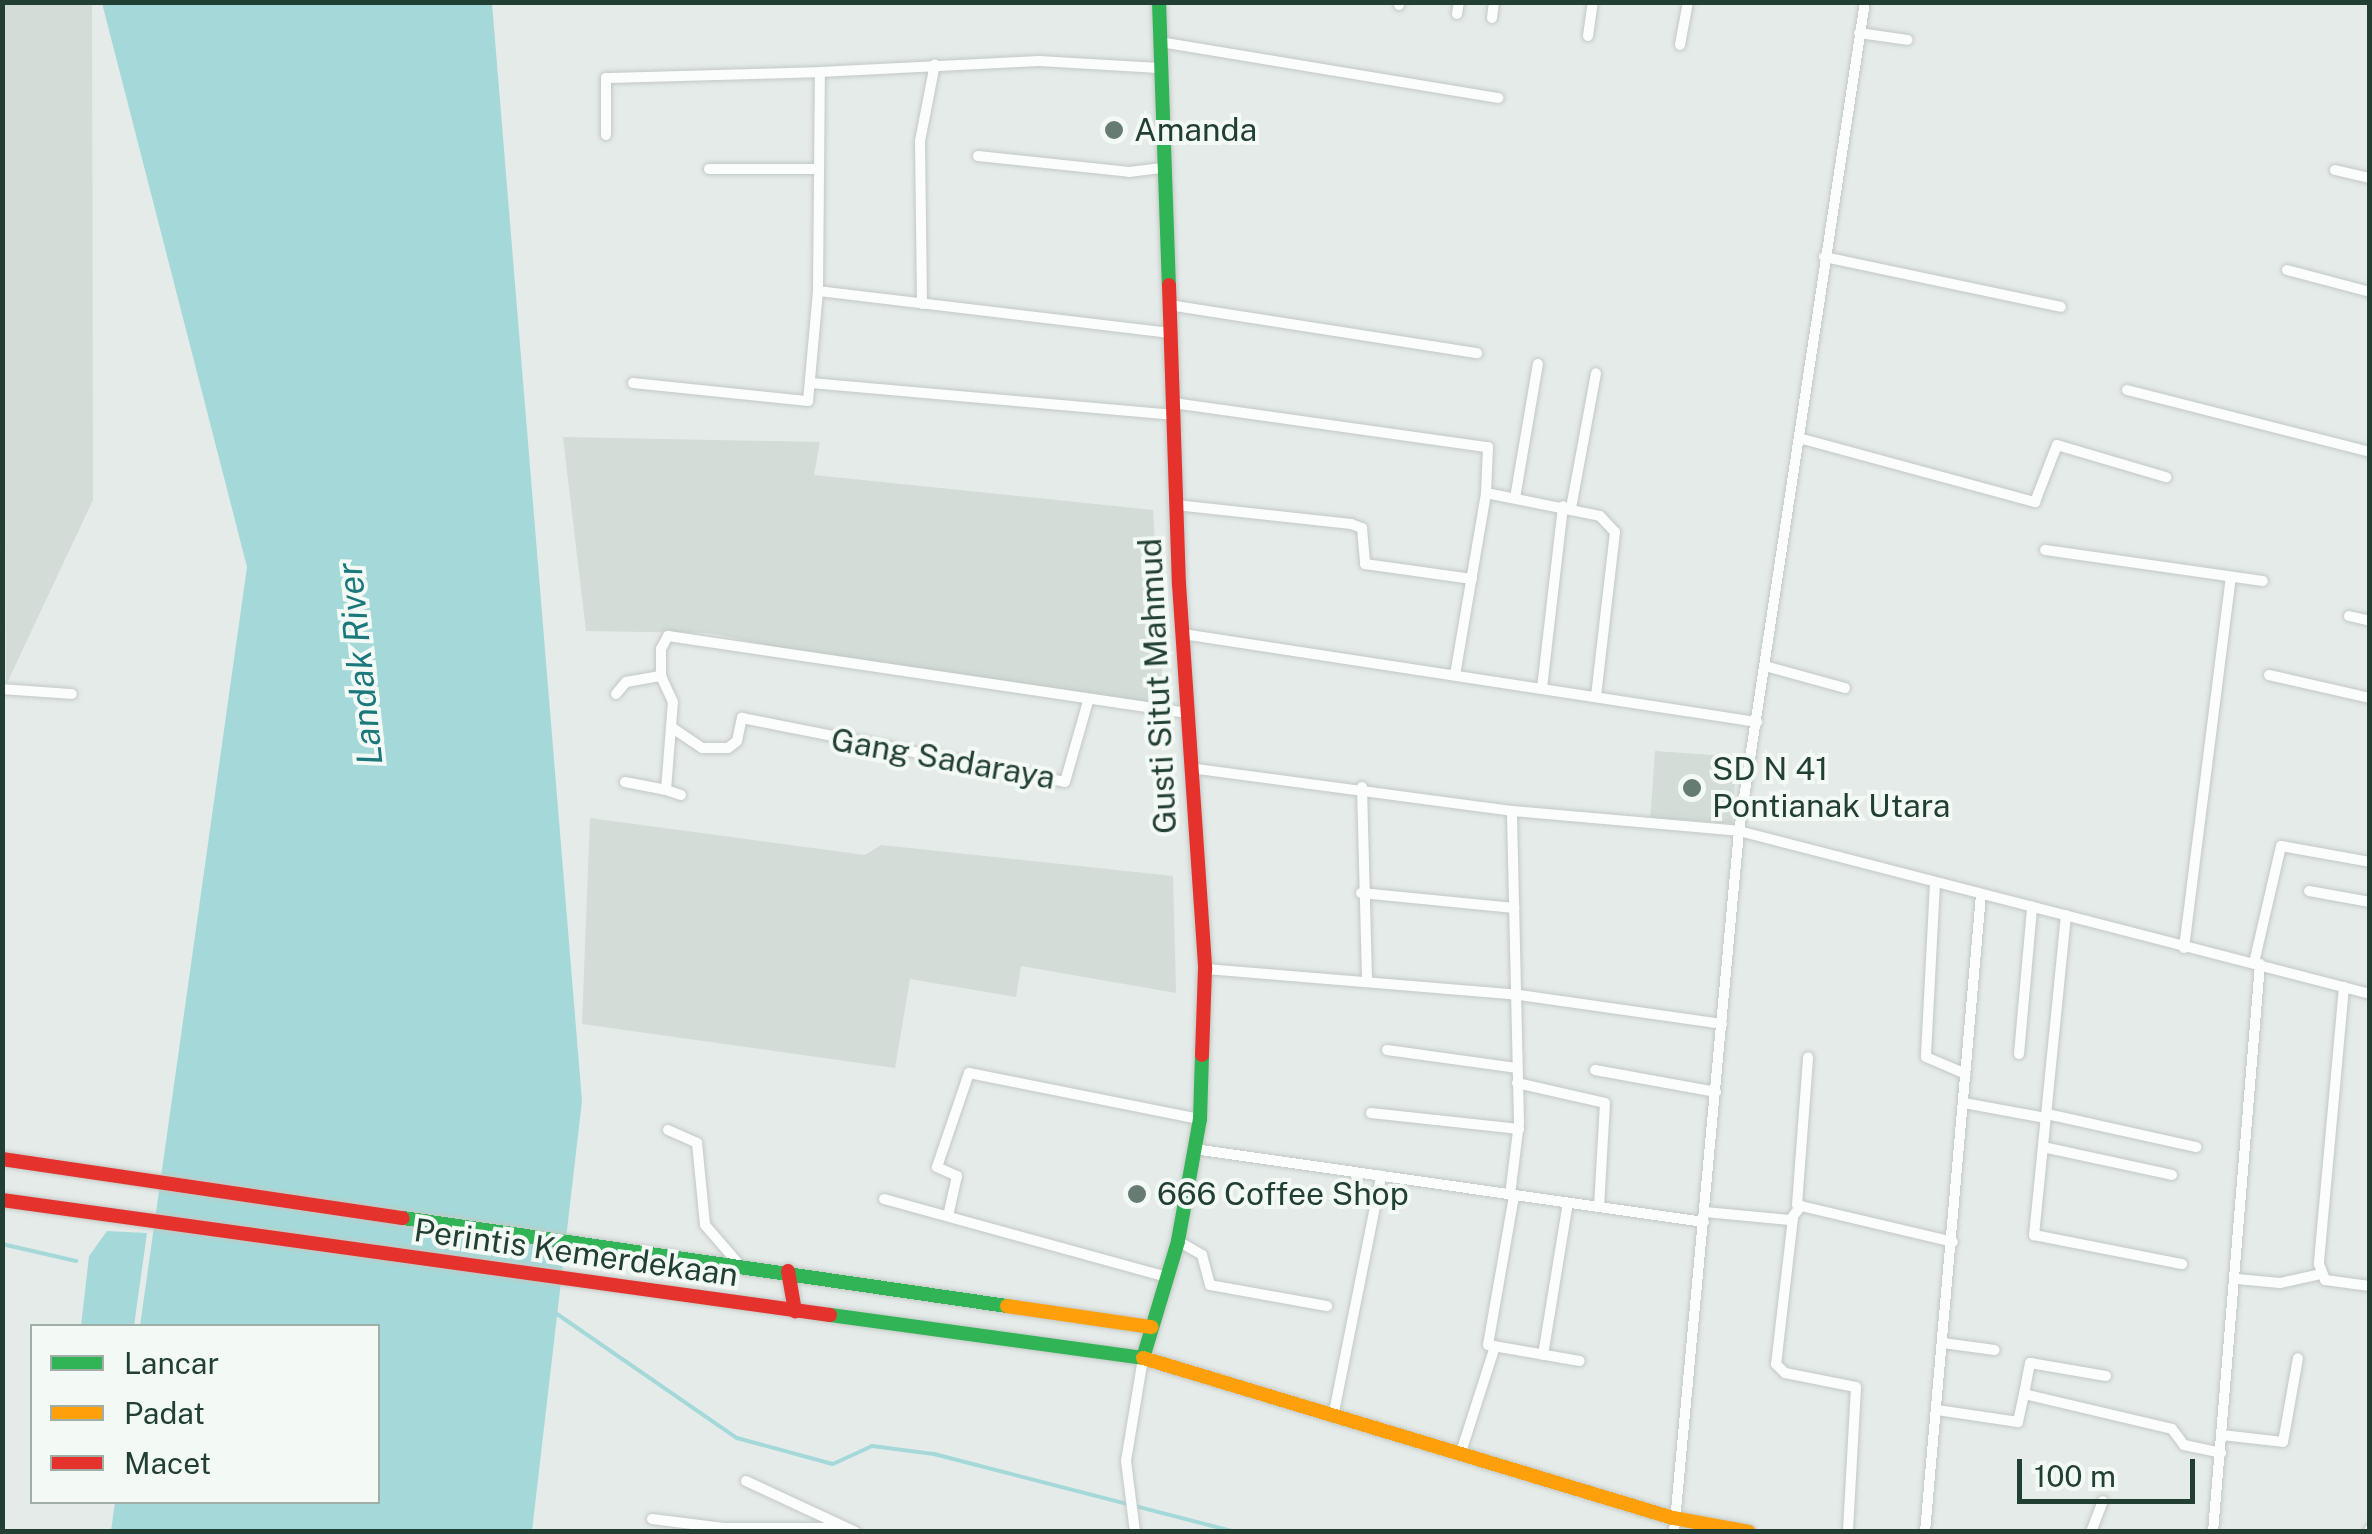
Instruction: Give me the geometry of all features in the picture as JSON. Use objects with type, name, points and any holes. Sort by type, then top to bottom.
[{"type":"main road","name":"Gusti Situt Mahmud","points":[[1142,1358],[1178,1242],[1200,1119],[1205,970],[1189,767],[1176,505],[1159,2]]},
{"type":"main road","points":[[2,1158],[647,1248],[1152,1327]]},
{"type":"main road","name":"Perintis Kemerdekaan","points":[[2,1200],[1142,1358],[1462,1449],[1674,1525],[1748,1532]]},
{"type":"main road","points":[[788,1271],[795,1311]]},
{"type":"street","points":[[1492,18],[1494,2]]},
{"type":"street","points":[[1588,36],[1593,2]]},
{"type":"street","points":[[1680,46],[1688,2]]},
{"type":"street","points":[[1674,1525],[1739,831],[1864,2]]},
{"type":"street","points":[[1860,33],[1908,40]]},
{"type":"street","points":[[1160,42],[1498,98]]},
{"type":"street","points":[[606,135],[606,78],[1071,61],[1160,68]]},
{"type":"street","points":[[922,304],[920,141],[935,64]]},
{"type":"street","points":[[633,383],[814,402],[810,383],[818,291],[816,169],[820,72]]},
{"type":"street","points":[[978,156],[1129,172],[1164,168]]},
{"type":"street","points":[[709,169],[816,169]]},
{"type":"street","points":[[2334,170],[2370,178]]},
{"type":"street","points":[[1824,257],[2061,307]]},
{"type":"street","points":[[2287,270],[2370,292]]},
{"type":"street","points":[[818,291],[1170,333]]},
{"type":"street","points":[[1169,305],[1477,353]]},
{"type":"street","points":[[1514,498],[1538,364]]},
{"type":"street","points":[[1542,688],[1567,507],[1596,373]]},
{"type":"street","points":[[810,383],[1173,409],[1488,448],[1486,493],[1455,675]]},
{"type":"street","points":[[2126,390],[2370,452]]},
{"type":"street","points":[[1799,438],[2035,502],[2057,445],[2166,477]]},
{"type":"street","points":[[1486,493],[1600,516],[1615,532],[1596,697]]},
{"type":"street","points":[[1176,505],[1351,524],[1362,528],[1365,564],[1472,580]]},
{"type":"street","points":[[2044,550],[2262,580]]},
{"type":"street","points":[[2184,948],[2231,578]]},
{"type":"street","points":[[2349,616],[2370,621]]},
{"type":"street","points":[[1184,634],[1756,722]]},
{"type":"street","points":[[666,790],[674,702],[661,676],[668,636],[1186,713]]},
{"type":"street","points":[[1765,666],[1845,688]]},
{"type":"street","points":[[2269,675],[2370,698]]},
{"type":"street","points":[[616,694],[626,682],[661,676]]},
{"type":"street","points":[[2,689],[72,694]]},
{"type":"street","name":"Gang Sadaraya","points":[[671,727],[714,749],[734,745],[739,718],[1065,782],[1088,701]]},
{"type":"street","points":[[1189,767],[1362,787],[1512,811],[1739,831],[2370,994]]},
{"type":"street","points":[[626,782],[681,796]]},
{"type":"street","points":[[1362,787],[1361,892],[1367,980]]},
{"type":"street","points":[[1512,811],[1519,995],[1518,1130],[1512,1196],[1488,1344],[1580,1361]]},
{"type":"street","points":[[2213,1532],[2237,1280],[2257,963],[2281,846],[2370,862]]},
{"type":"street","points":[[1934,884],[1926,1057],[1966,1074]]},
{"type":"street","points":[[2309,891],[2370,902]]},
{"type":"street","points":[[1361,892],[1514,908]]},
{"type":"street","points":[[1925,1532],[1981,894]]},
{"type":"street","points":[[2020,1054],[2032,907]]},
{"type":"street","points":[[2066,916],[2034,1235],[2182,1264]]},
{"type":"street","points":[[1205,970],[1519,995],[1722,1024]]},
{"type":"street","points":[[2321,1274],[2344,987]]},
{"type":"street","points":[[1386,1050],[1516,1068]]},
{"type":"street","points":[[1808,1057],[1797,1205],[1776,1364],[1785,1373],[1856,1387],[1848,1532]]},
{"type":"street","points":[[1594,1070],[1716,1092]]},
{"type":"street","points":[[948,1216],[957,1176],[937,1167],[968,1073],[1200,1119]]},
{"type":"street","points":[[1518,1083],[1605,1104],[1599,1208]]},
{"type":"street","points":[[1964,1103],[2196,1147]]},
{"type":"street","points":[[1371,1113],[1518,1130]]},
{"type":"street","points":[[668,1130],[697,1143],[706,1226],[737,1262]]},
{"type":"street","points":[[2043,1146],[2172,1175]]},
{"type":"street","points":[[1193,1149],[1599,1208],[1704,1217],[1793,1218]]},
{"type":"street","points":[[1334,1412],[1381,1176]]},
{"type":"street","points":[[884,1199],[1168,1277]]},
{"type":"street","points":[[1543,1355],[1568,1203]]},
{"type":"street","points":[[1797,1205],[1953,1242]]},
{"type":"street","points":[[1178,1242],[1202,1255],[1210,1285],[1328,1306]]},
{"type":"street","points":[[2237,1280],[2280,1283],[2289,1276],[2321,1274],[2370,1286]]},
{"type":"street","points":[[1942,1343],[1995,1350]]},
{"type":"street","points":[[1462,1449],[1495,1346]]},
{"type":"street","points":[[1135,1531],[1127,1498],[1128,1432],[1142,1358]]},
{"type":"street","points":[[2222,1435],[2283,1442],[2298,1358]]},
{"type":"street","points":[[1937,1410],[2018,1422],[2030,1363],[2106,1376]]},
{"type":"street","points":[[2024,1394],[2172,1429],[2184,1445],[2220,1453]]},
{"type":"street","points":[[746,1481],[850,1530]]},
{"type":"street","points":[[2091,1532],[2102,1501]]},
{"type":"street","points":[[652,1520],[723,1528],[850,1530]]},
{"type":"shaded area","points":[[2,3],[92,3],[93,500],[6,685]]},
{"type":"shaded area","points":[[563,437],[820,442],[814,475],[1153,510],[1164,708],[903,673],[709,633],[586,631]]},
{"type":"shaded area","name":"SD N 41 Pontianak Utara","points":[[1655,751],[1737,757],[1732,824],[1650,818]]},
{"type":"shaded area","points":[[590,818],[865,855],[881,845],[1173,876],[1176,993],[1021,966],[1016,997],[910,979],[895,1068],[582,1024]]},
{"type":"water","name":"Landak River","points":[[102,3],[492,3],[582,1101],[532,1531],[111,1531],[115,1504],[380,1504],[380,1324],[140,1324],[247,567]]},
{"type":"water","points":[[107,1231],[147,1233],[134,1324],[81,1324],[89,1256]]},
{"type":"waterway","points":[[2,1244],[76,1261]]},
{"type":"waterway","points":[[557,1314],[737,1438],[833,1464],[872,1446],[934,1454],[1236,1532]]},
{"type":"traffic: fast","points":[[1159,2],[1169,285]]},
{"type":"traffic: fast","points":[[830,1315],[1143,1358],[1178,1241],[1200,1119],[1202,1055]]},
{"type":"traffic: fast","points":[[403,1218],[1007,1306]]},
{"type":"traffic: slow","points":[[1007,1306],[1151,1327]]},
{"type":"traffic: slow","points":[[1143,1358],[1673,1518],[1749,1532]]},
{"type":"traffic: jam","points":[[1169,285],[1179,584],[1205,969],[1202,1055]]},
{"type":"traffic: jam","points":[[2,1159],[403,1218]]},
{"type":"traffic: jam","points":[[2,1200],[830,1315]]},
{"type":"traffic: jam","points":[[788,1271],[795,1311]]},
{"type":"place","name":"Amanda","points":[[1114,130]]},
{"type":"place","name":"SD N 41 Pontianak Utara","points":[[1692,788]]},
{"type":"place","name":"666 Coffee Shop","points":[[1137,1194]]}]
